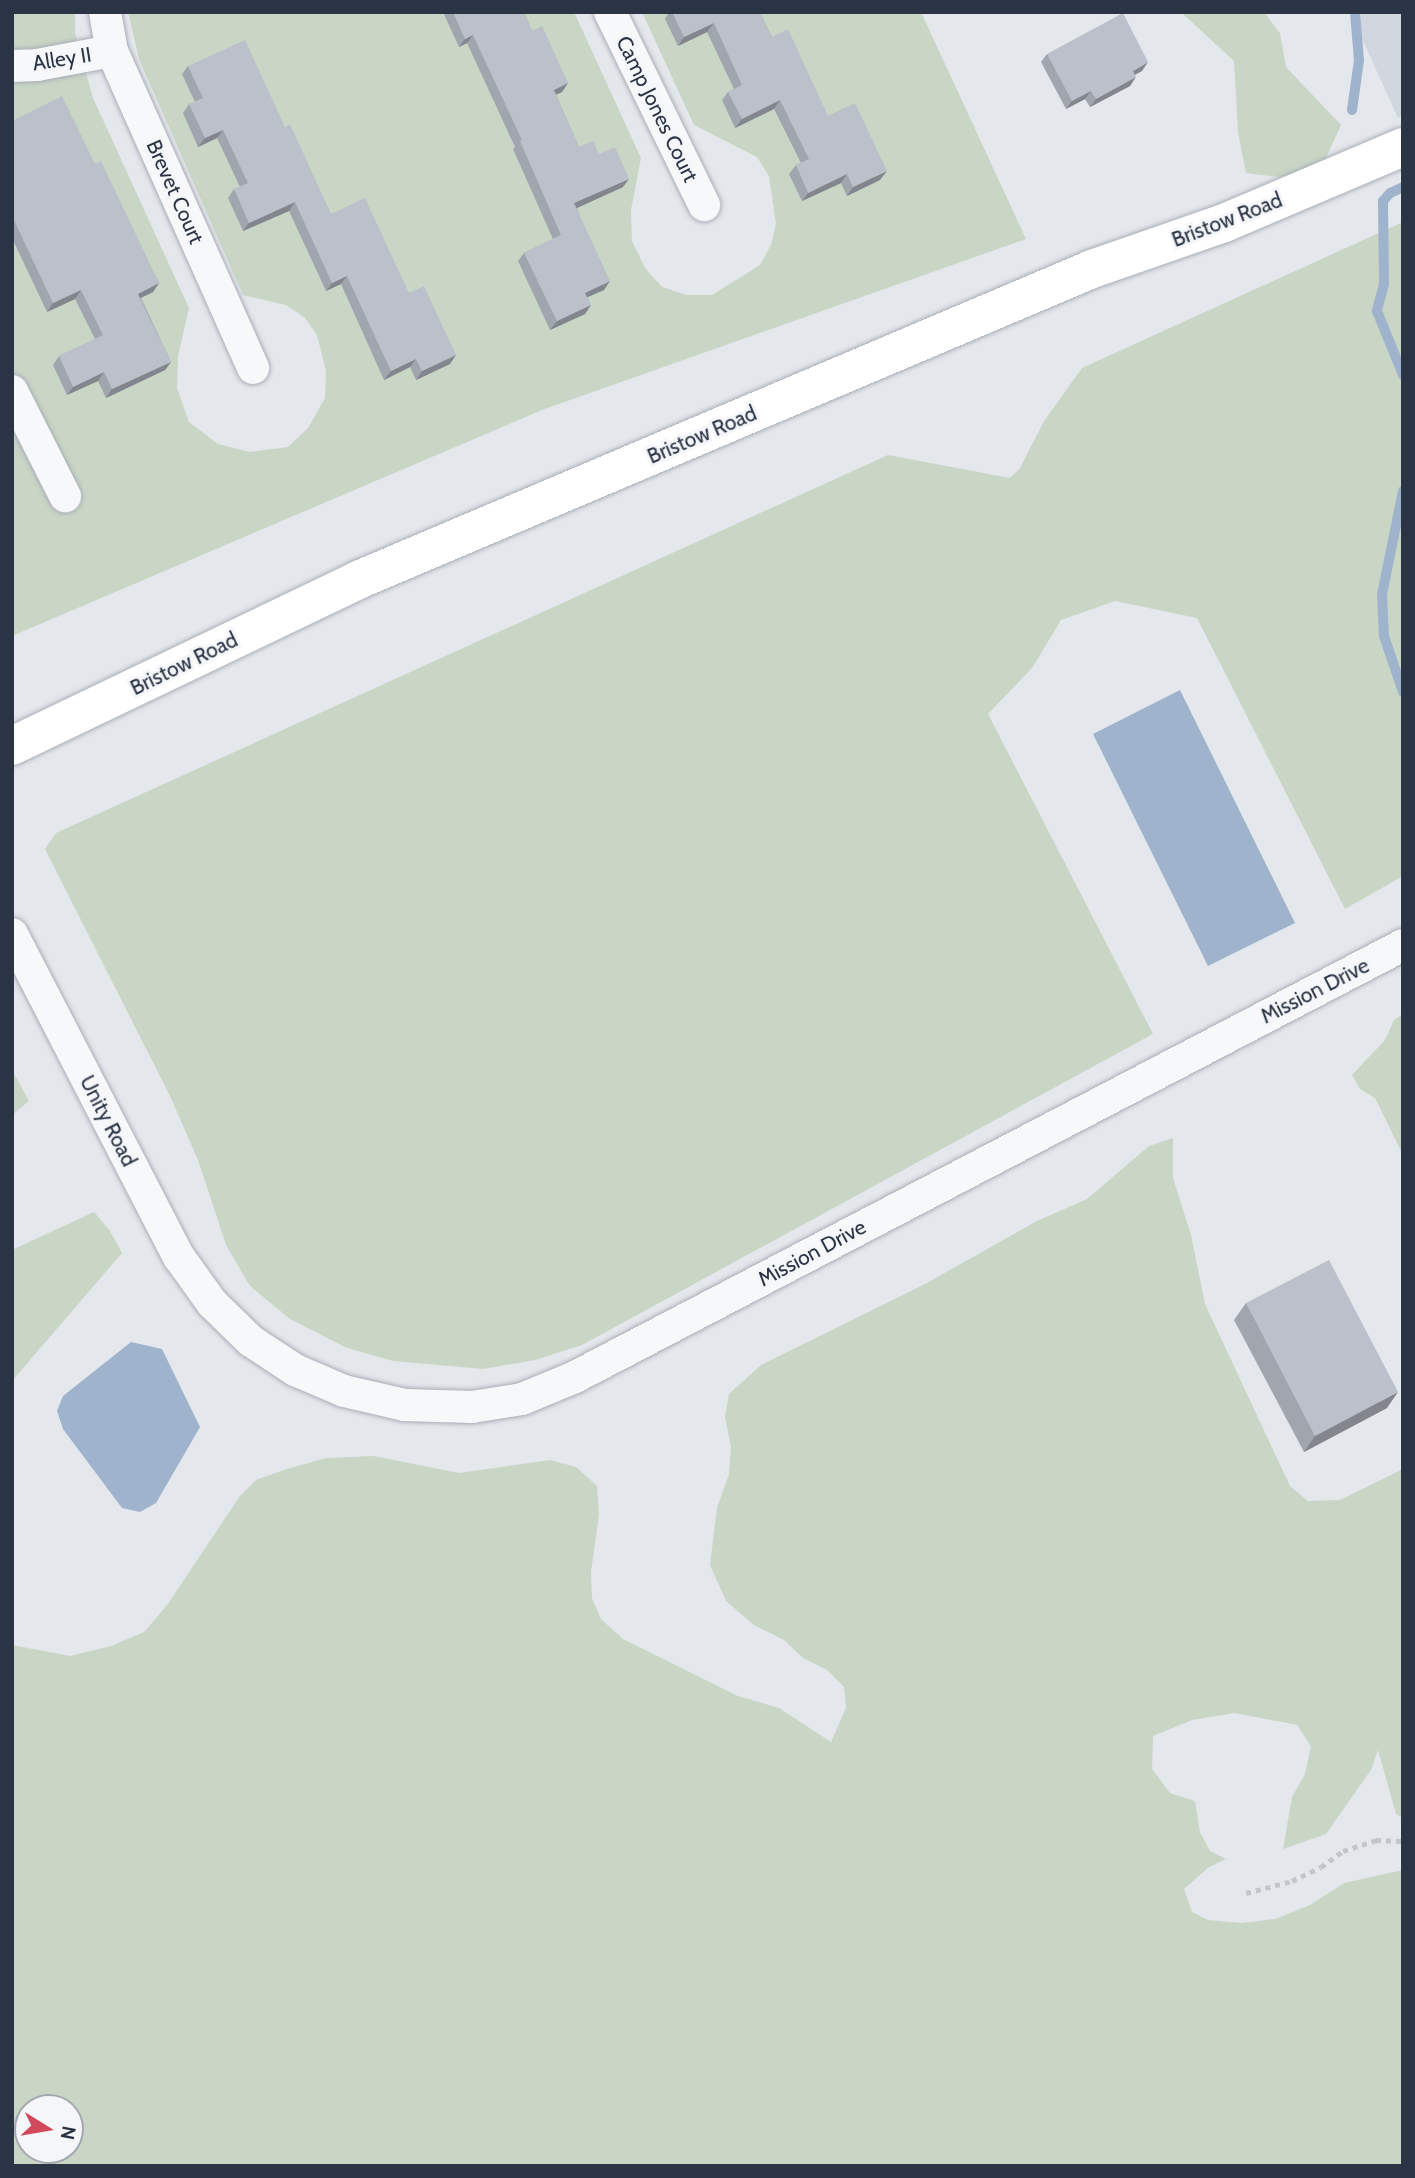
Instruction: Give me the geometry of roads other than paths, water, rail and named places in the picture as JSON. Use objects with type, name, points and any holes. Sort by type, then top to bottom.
[{"type":"main road","name":"Bristow Road","points":[[12,746],[358,580],[1092,269],[1224,223],[1403,147]]},
{"type":"street","name":"Brevet Court","points":[[105,12],[112,51],[253,368]]},
{"type":"street","name":"Camp Jones Court","points":[[610,12],[704,205]]},
{"type":"street","name":"Alley II","points":[[12,66],[37,65],[112,51]]},
{"type":"street","points":[[12,391],[65,496]]},
{"type":"street","name":"Unity Road","points":[[12,934],[179,1257],[212,1303]]},
{"type":"street","name":"Mission Drive","points":[[212,1303],[251,1341],[284,1363],[344,1391],[404,1405],[472,1407],[523,1399],[575,1377],[1403,946]]},
{"type":"water","points":[[1180,690],[1295,923],[1208,966],[1093,734]]},
{"type":"water","points":[[131,1342],[162,1349],[200,1427],[156,1503],[140,1512],[122,1508],[63,1429],[57,1411],[63,1396]]},
{"type":"waterway","points":[[1352,110],[1359,60],[1355,12]]},
{"type":"waterway","points":[[1403,187],[1390,193],[1383,201],[1384,284],[1377,311],[1403,375]]},
{"type":"waterway","points":[[1403,491],[1382,594],[1384,636],[1403,692]]}]
